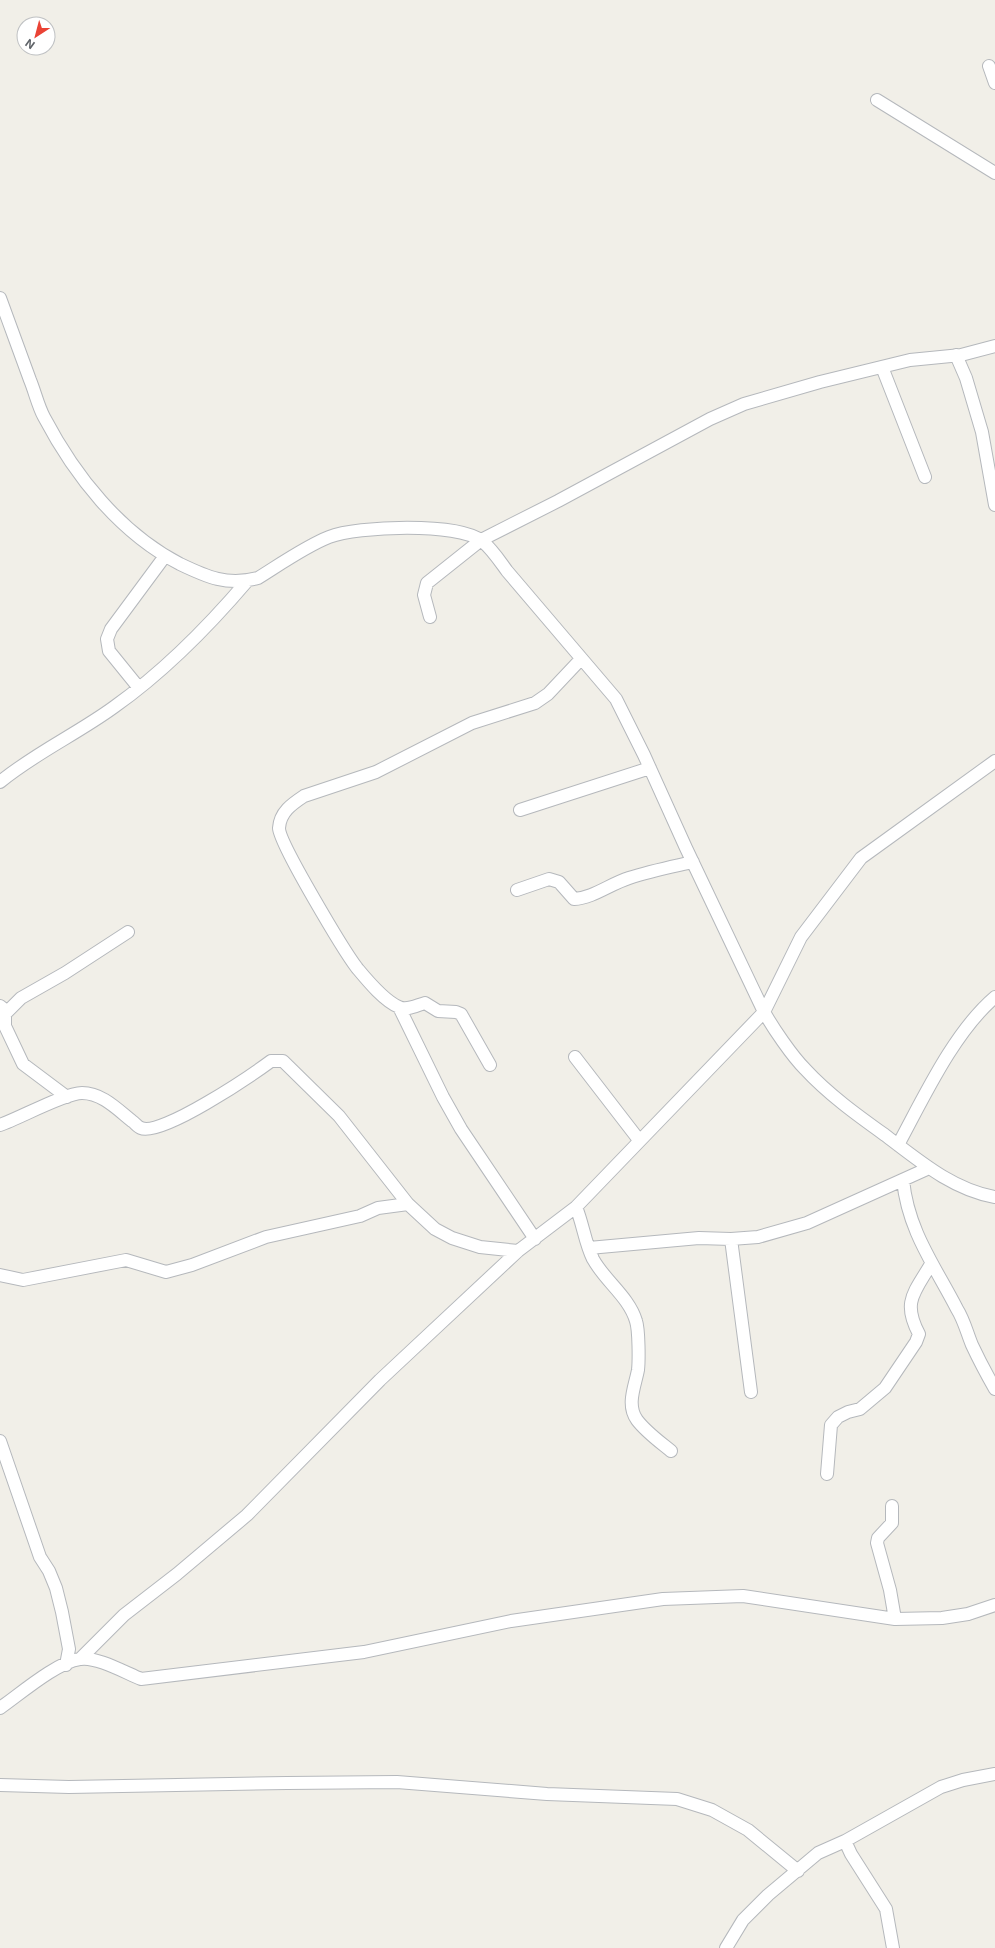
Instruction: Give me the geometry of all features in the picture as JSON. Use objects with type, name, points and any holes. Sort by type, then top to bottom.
[{"type":"street","points":[[989,66],[995,83]]},
{"type":"street","points":[[877,100],[995,173]]},
{"type":"street","points":[[0,298],[44,416],[69,460],[106,506],[137,537],[165,556],[193,570],[224,582],[258,578],[330,537],[364,530],[436,528],[481,540],[492,550],[507,571],[616,699],[650,768],[764,1012],[771,1024],[804,1068],[863,1119],[929,1168],[981,1195],[995,1197]]},
{"type":"street","points":[[430,617],[424,595],[427,583],[481,540],[717,416],[744,404],[789,390],[910,360],[956,355],[995,346]]},
{"type":"street","points":[[956,355],[966,378],[982,432],[995,505]]},
{"type":"street","points":[[882,367],[925,478]]},
{"type":"street","points":[[139,688],[109,651],[107,640],[111,629],[165,556]]},
{"type":"street","points":[[0,782],[20,765],[86,726],[116,706],[139,688],[187,646],[218,616],[248,580]]},
{"type":"street","points":[[535,1239],[461,1129],[443,1097],[399,1007],[372,985],[356,966],[337,937],[286,847],[279,829],[281,816],[295,802],[304,796],[376,772],[472,723],[535,703],[548,694],[581,659]]},
{"type":"street","points":[[0,1708],[51,1672],[80,1659],[124,1615],[177,1574],[246,1515],[380,1380],[518,1251],[576,1207],[764,1012],[801,937],[861,858],[995,761]]},
{"type":"street","points":[[520,810],[650,768]]},
{"type":"street","points":[[517,890],[549,879],[558,882],[574,899],[586,898],[601,889],[628,878],[693,862]]},
{"type":"street","points":[[66,1097],[23,1064],[5,1026],[3,1010],[65,973],[128,932]]},
{"type":"street","points":[[898,1145],[945,1058],[985,1005],[995,997]]},
{"type":"street","points":[[399,1007],[406,1008],[425,1003],[438,1011],[456,1012],[461,1014],[490,1065]]},
{"type":"street","points":[[575,1057],[639,1140]]},
{"type":"street","points":[[0,1125],[66,1097],[81,1093],[96,1095],[114,1106],[141,1128],[152,1130],[229,1090],[271,1061],[283,1061],[339,1116],[408,1204],[435,1229],[452,1238],[480,1247],[518,1251]]},
{"type":"street","points":[[589,1248],[699,1238],[731,1239],[758,1236],[807,1223],[929,1168]]},
{"type":"street","points":[[903,1180],[904,1191],[914,1226],[931,1264],[958,1309],[973,1346],[995,1389]]},
{"type":"street","points":[[0,1275],[23,1280],[126,1260],[166,1272],[192,1265],[266,1237],[360,1216],[378,1208],[408,1204]]},
{"type":"street","points":[[576,1207],[582,1221],[593,1258],[603,1275],[626,1301],[637,1322],[638,1370],[632,1394],[633,1412],[637,1420],[671,1451]]},
{"type":"street","points":[[731,1239],[751,1392]]},
{"type":"street","points":[[827,1474],[831,1425],[838,1417],[848,1412],[860,1409],[885,1388],[916,1342],[919,1334],[912,1321],[910,1300],[931,1264]]},
{"type":"street","points":[[0,1441],[40,1557],[49,1571],[56,1588],[69,1649],[66,1665]]},
{"type":"street","points":[[892,1506],[892,1523],[878,1538],[877,1543],[890,1590],[895,1618]]},
{"type":"street","points":[[80,1659],[89,1659],[141,1679],[364,1652],[511,1621],[663,1599],[743,1596],[895,1618],[949,1617],[968,1614],[995,1605]]},
{"type":"street","points":[[726,1948],[743,1920],[768,1895],[818,1853],[845,1841],[941,1787],[963,1780],[995,1774]]},
{"type":"street","points":[[0,1785],[69,1787],[287,1782],[397,1782],[547,1794],[677,1799],[712,1810],[748,1830],[798,1871]]},
{"type":"street","points":[[845,1841],[851,1854],[886,1909],[893,1948]]}]
